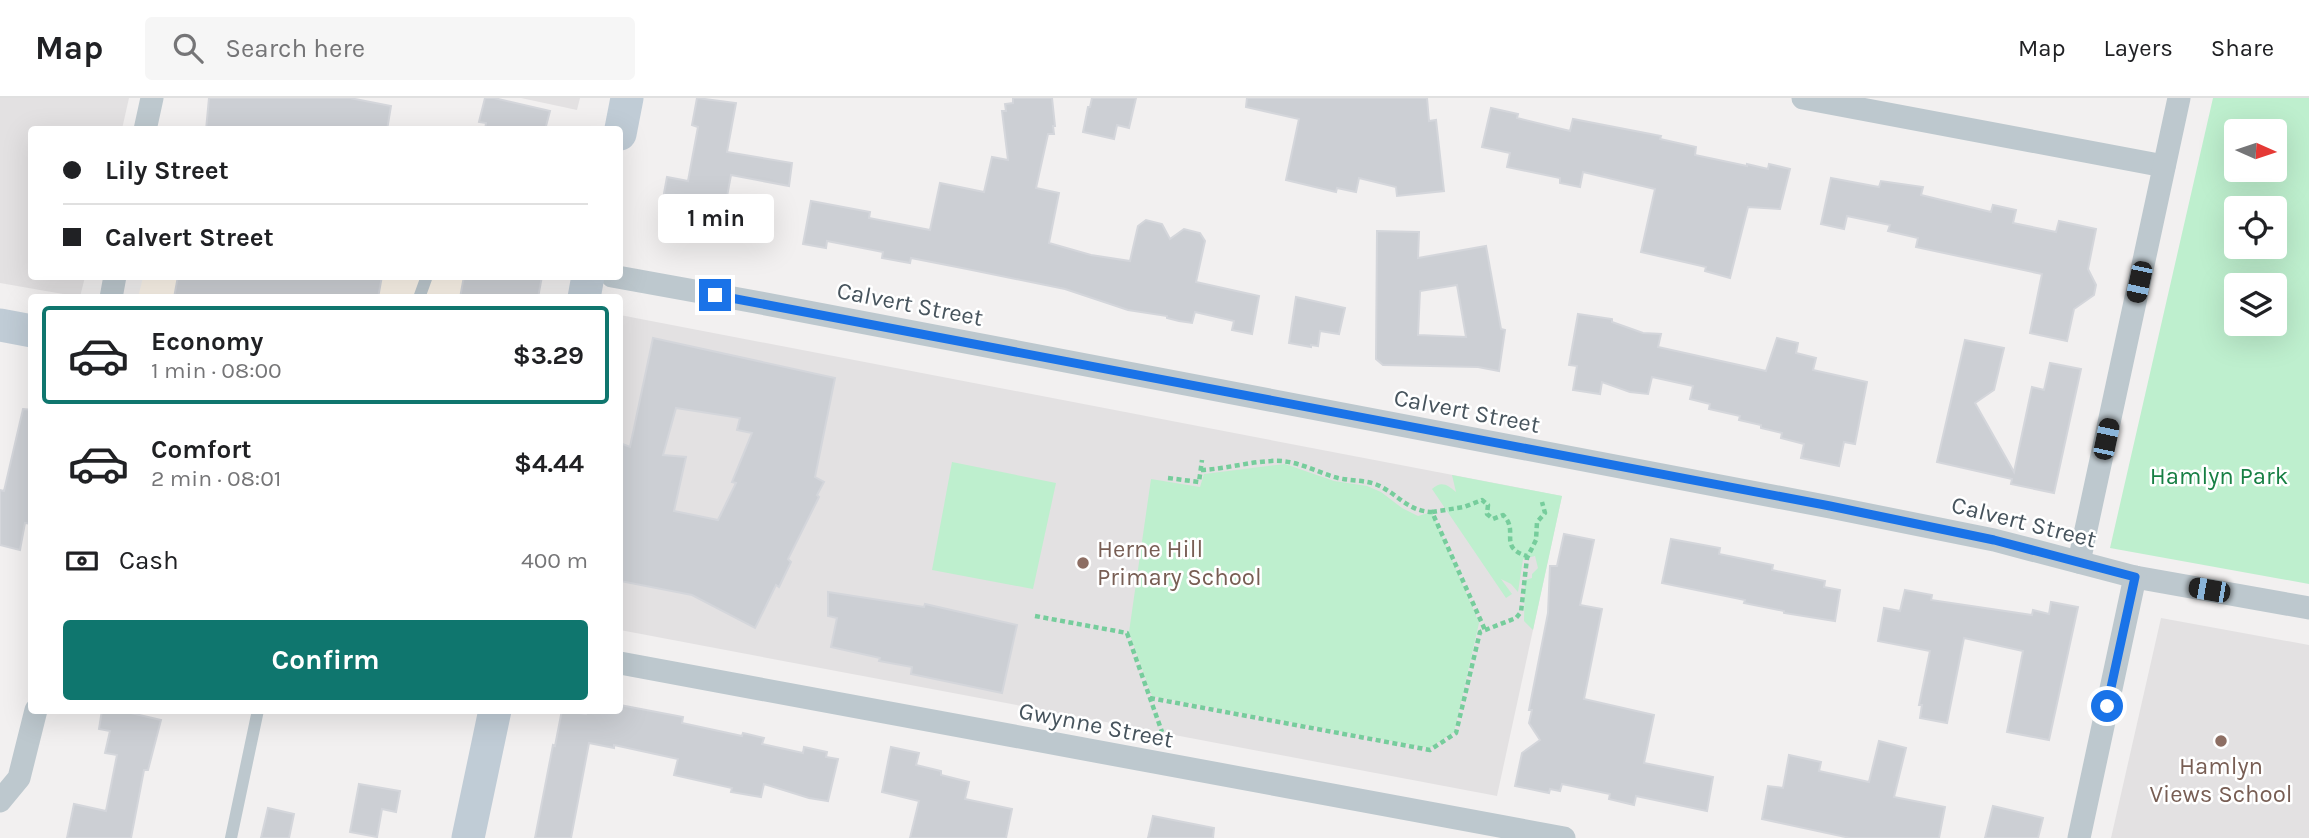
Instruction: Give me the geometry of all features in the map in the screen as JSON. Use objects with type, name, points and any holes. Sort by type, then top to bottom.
[{"type":"street","points":[[146,126],[152,98]]},
{"type":"street","points":[[622,126],[627,98]]},
{"type":"street","points":[[1803,98],[2164,166]]},
{"type":"street","points":[[2079,562],[2179,98]]},
{"type":"street","name":"Calvert Street","points":[[623,278],[1830,506],[1994,540],[2135,577],[2309,608]]},
{"type":"street","points":[[0,325],[28,330]]},
{"type":"street","points":[[2079,838],[2135,577]]},
{"type":"street","name":"Gwynne Street","points":[[623,664],[1564,838]]},
{"type":"street","points":[[0,801],[19,778],[35,714]]},
{"type":"street","points":[[468,838],[494,714]]},
{"type":"lane","points":[[231,838],[257,714]]},
{"type":"path","points":[[1168,478],[1199,482],[1202,460]]},
{"type":"path","points":[[1201,470],[1272,460],[1294,461],[1336,477],[1375,484],[1419,511],[1432,512],[1464,507],[1482,500],[1488,505],[1487,514],[1493,519],[1503,515],[1507,519],[1512,549],[1527,556]]},
{"type":"path","points":[[1150,698],[1430,750],[1456,733],[1480,632],[1516,618],[1521,612],[1527,556],[1536,540],[1536,522],[1545,513],[1542,502]]},
{"type":"path","points":[[1432,512],[1485,630]]},
{"type":"path","points":[[1035,615],[1128,633],[1162,732]]},
{"type":"shaded area","points":[[0,98],[129,98],[123,126],[28,126],[28,280],[84,280],[81,294],[63,294],[0,283]]},
{"type":"shaded area","points":[[521,98],[580,98],[577,110]]},
{"type":"shaded area","points":[[142,280],[540,280],[537,294],[139,294]]},
{"type":"shaded area","name":"Herne Hill Primary School","points":[[623,316],[1562,496],[1497,796],[623,631]]},
{"type":"shaded area","name":"Hamlyn Views School","points":[[2161,618],[2309,645],[2309,838],[2111,838]]},
{"type":"green space","name":"Hamlyn Park","points":[[2213,98],[2309,98],[2309,584],[2110,548]]},
{"type":"green space","points":[[952,462],[1056,483],[1033,589],[932,570]]},
{"type":"green space","points":[[1285,464],[1334,481],[1367,486],[1418,516],[1432,512],[1479,623],[1454,732],[1429,748],[1152,696],[1129,632],[1151,479],[1200,487],[1204,474]]},
{"type":"green space","points":[[1452,475],[1562,496],[1533,630],[1524,621],[1525,580],[1532,578],[1538,568],[1535,556],[1523,559],[1518,592],[1511,584],[1501,579],[1512,594],[1506,598],[1432,489],[1444,484],[1456,492]]},
{"type":"building","points":[[209,98],[350,98],[391,106],[388,126],[206,126]]},
{"type":"building","points":[[485,98],[550,111],[546,126],[486,126],[486,123],[479,122]]},
{"type":"building","points":[[697,98],[736,103],[727,152],[792,163],[789,186],[731,175],[720,234],[698,229],[699,222],[660,215],[667,177],[688,181],[698,127],[692,125]]},
{"type":"building","points":[[1013,98],[1052,98],[1054,134],[1048,134],[1036,188],[1059,193],[1049,243],[1091,255],[1130,261],[1138,226],[1146,220],[1162,224],[1170,239],[1184,229],[1200,233],[1205,241],[1196,282],[1259,296],[1252,334],[1232,330],[1234,321],[1195,312],[1192,323],[1179,321],[1167,316],[1128,310],[1065,289],[911,258],[910,263],[882,258],[883,252],[827,241],[826,248],[803,244],[811,201],[870,212],[869,218],[930,230],[940,183],[984,192],[992,157],[1008,160],[1002,111],[1006,111],[1005,104],[1013,103]]},
{"type":"building","points":[[1092,98],[1136,98],[1129,128],[1117,125],[1114,139],[1083,132]]},
{"type":"building","points":[[1247,98],[1427,98],[1429,121],[1436,120],[1444,191],[1397,196],[1396,187],[1359,178],[1356,192],[1337,188],[1336,192],[1286,180],[1299,119],[1246,107]]},
{"type":"building","points":[[1491,108],[1518,114],[1517,118],[1570,131],[1573,119],[1661,136],[1660,139],[1696,147],[1695,155],[1747,166],[1768,169],[1769,164],[1790,169],[1780,209],[1748,207],[1730,278],[1705,271],[1706,267],[1641,252],[1655,189],[1583,172],[1580,187],[1560,183],[1560,178],[1507,167],[1510,153],[1482,147]]},
{"type":"building","points":[[1831,178],[1879,187],[1881,181],[1923,187],[1921,195],[1991,212],[1993,205],[2016,210],[2013,223],[2056,232],[2059,221],[2096,229],[2088,269],[2096,285],[2094,295],[2074,309],[2067,341],[2030,333],[2042,274],[1916,247],[1918,238],[1888,231],[1890,225],[1847,216],[1844,229],[1821,224]]},
{"type":"building","points":[[1377,231],[1419,232],[1418,258],[1486,246],[1501,329],[1505,330],[1499,371],[1478,367],[1383,365],[1376,359]],"holes":[[[1457,285],[1466,337],[1418,335],[1420,291]]]},
{"type":"building","points":[[177,280],[381,280],[379,294],[175,294]]},
{"type":"building","points":[[463,280],[541,280],[539,294],[461,294]]},
{"type":"building","points":[[1296,297],[1345,308],[1339,334],[1320,331],[1318,346],[1289,343]]},
{"type":"building","points":[[1578,314],[1612,319],[1612,322],[1643,333],[1661,334],[1658,347],[1766,371],[1777,338],[1798,343],[1796,353],[1816,358],[1813,370],[1867,382],[1855,444],[1844,442],[1839,466],[1801,458],[1804,444],[1781,438],[1782,433],[1761,428],[1761,425],[1739,420],[1740,416],[1709,409],[1710,404],[1690,399],[1693,386],[1652,377],[1648,394],[1630,392],[1602,382],[1600,394],[1573,390],[1577,366],[1569,365]]},
{"type":"building","points":[[653,338],[835,378],[815,477],[824,482],[788,559],[791,562],[779,587],[776,585],[755,628],[692,595],[623,582],[623,444],[630,447]],"holes":[[[676,408],[740,418],[737,430],[752,433],[732,482],[736,483],[718,520],[674,511],[686,457],[663,455]]]},
{"type":"building","points":[[1965,340],[2004,348],[1994,390],[1975,403],[2014,472],[2032,387],[2044,390],[2050,363],[2081,369],[2054,493],[2011,484],[2012,479],[1937,462]]},
{"type":"building","points":[[23,409],[28,410],[28,523],[25,523],[20,550],[0,545],[0,490],[4,491]]},
{"type":"building","points":[[1564,534],[1594,540],[1580,605],[1602,609],[1584,699],[1654,715],[1644,763],[1713,777],[1707,811],[1636,796],[1634,805],[1609,799],[1610,794],[1562,784],[1560,791],[1550,789],[1549,793],[1515,786],[1522,753],[1540,740],[1529,723],[1532,710],[1529,710],[1548,613],[1550,566],[1557,566]]},
{"type":"building","points":[[1671,539],[1720,548],[1719,554],[1773,565],[1772,570],[1825,581],[1824,587],[1840,590],[1835,621],[1784,613],[1744,603],[1745,600],[1662,583]]},
{"type":"building","points":[[1905,590],[1932,595],[1931,600],[2032,615],[2033,610],[2049,614],[2051,602],[2078,607],[2049,740],[2007,732],[2023,651],[1964,638],[1947,723],[1920,718],[1922,705],[1919,705],[1930,651],[1878,641],[1884,608],[1900,611]]},
{"type":"building","points":[[828,592],[924,607],[925,604],[1017,625],[1002,693],[911,674],[912,667],[831,647],[837,618],[828,616]]},
{"type":"building","points":[[623,706],[683,717],[682,723],[764,738],[762,744],[803,753],[804,747],[827,752],[826,757],[838,759],[828,801],[764,784],[761,797],[731,792],[732,788],[674,775],[678,759],[614,745],[614,748],[589,743],[571,838],[535,838],[553,745],[555,746],[561,714],[623,714]]},
{"type":"building","points":[[101,714],[135,714],[161,720],[148,770],[144,770],[131,838],[67,838],[74,804],[106,811],[117,755],[105,753],[110,731],[99,729]]},
{"type":"building","points":[[1879,741],[1906,748],[1894,797],[1945,807],[1939,838],[1850,838],[1762,819],[1768,786],[1783,788],[1789,755],[1821,762],[1819,771],[1869,782]]},
{"type":"building","points":[[891,747],[919,753],[916,765],[969,782],[965,799],[1012,809],[1006,838],[910,838],[919,801],[882,792]]},
{"type":"building","points":[[359,784],[400,791],[396,812],[382,809],[377,837],[350,832]]},
{"type":"building","points":[[1993,806],[2043,818],[2038,838],[1985,838]]},
{"type":"building","points":[[268,808],[294,814],[289,838],[261,838]]},
{"type":"building","points":[[1153,816],[1214,828],[1213,838],[1148,838]]},
{"type":"place","name":"Herne Hill Primary School","points":[[1083,563]]},
{"type":"place","name":"Hamlyn Views School","points":[[2221,741]]},
{"type":"route","points":[[715,295],[1830,506],[2019,545],[2135,577],[2107,706]]}]
